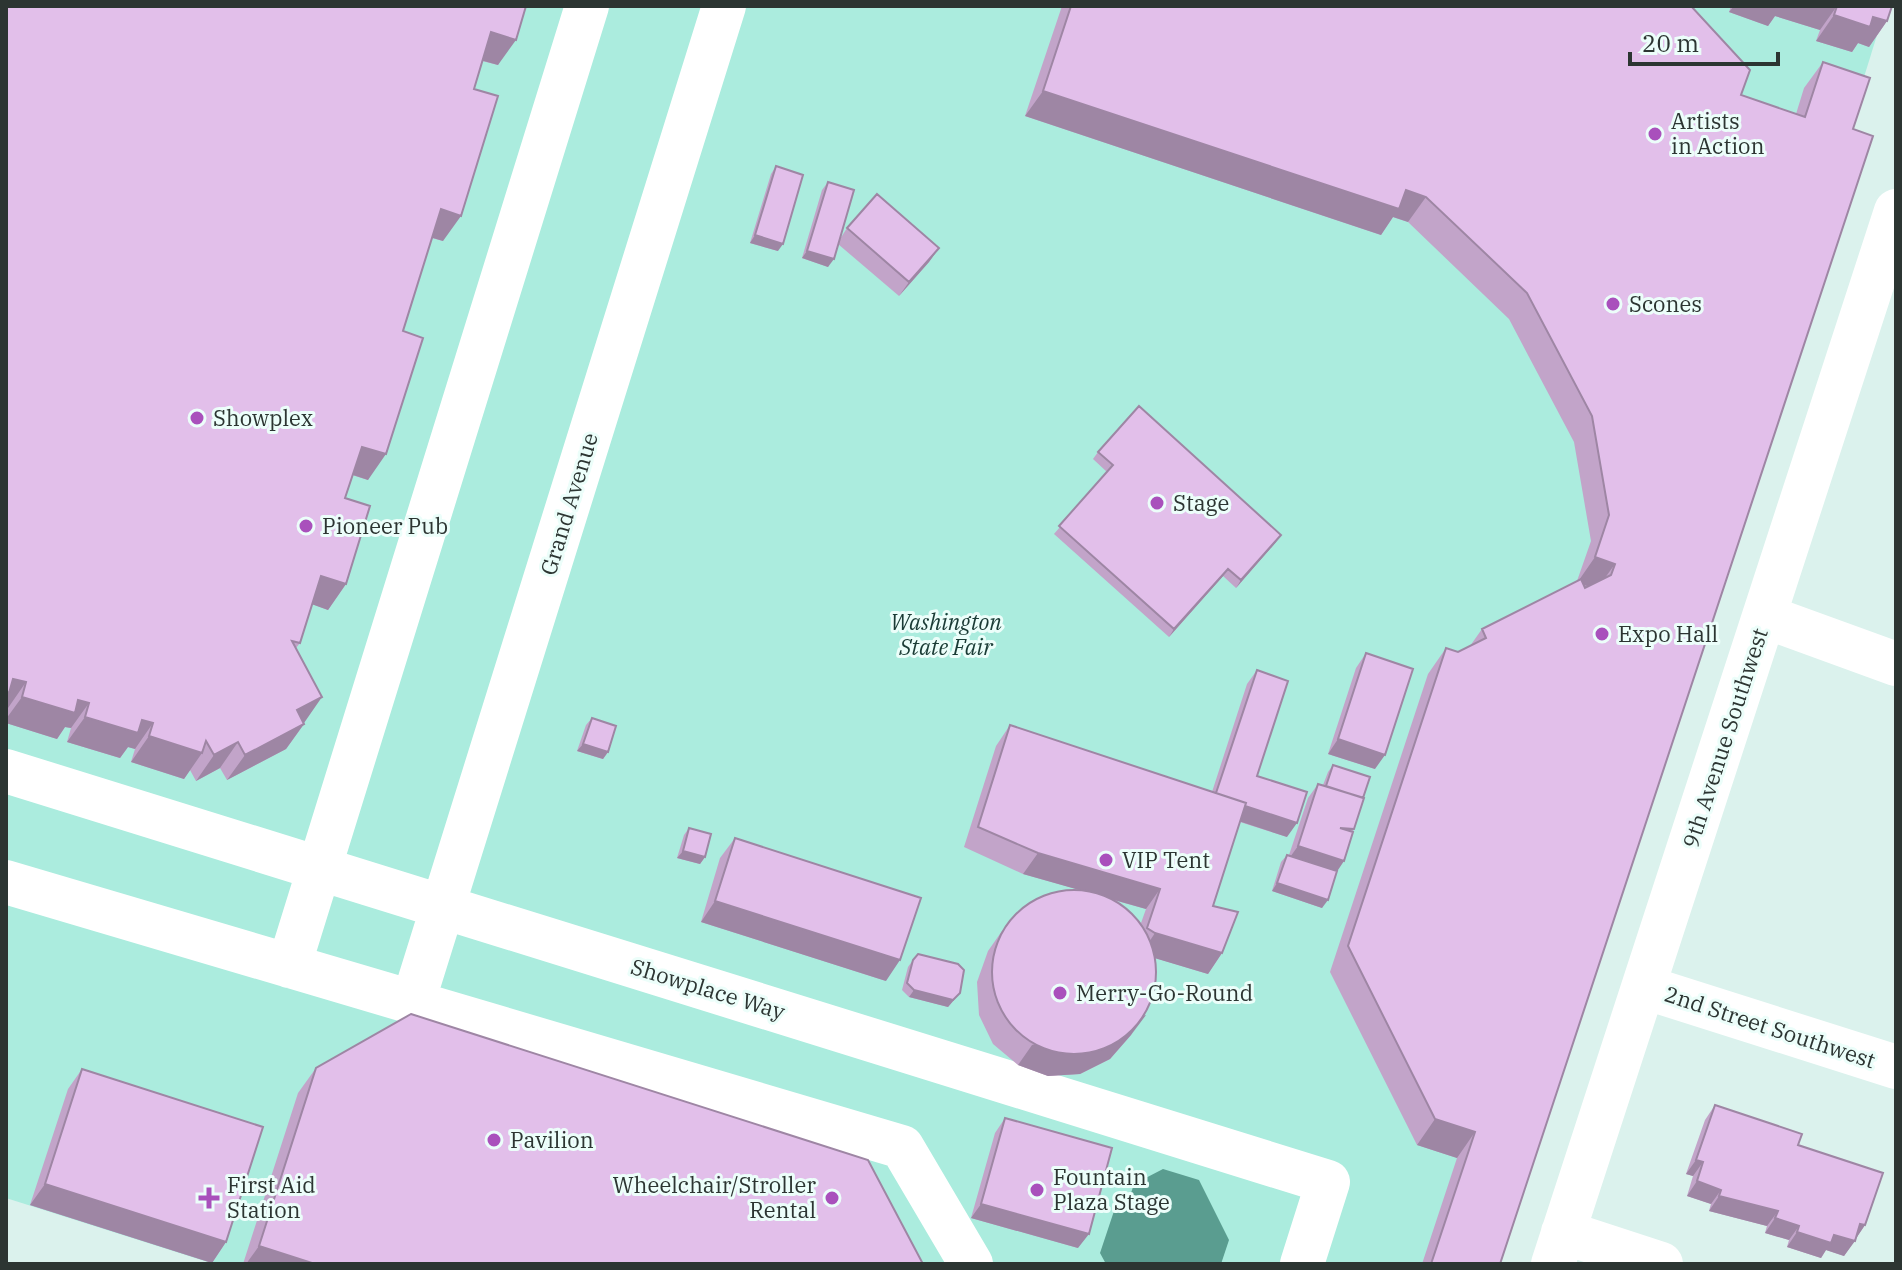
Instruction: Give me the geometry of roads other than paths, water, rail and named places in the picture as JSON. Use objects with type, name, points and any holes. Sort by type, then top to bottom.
[{"type":"street","points":[[289,966],[587,6]]},
{"type":"street","name":"Grand Avenue","points":[[413,1002],[724,6]]},
{"type":"street","name":"9th Avenue Southwest","points":[[1558,1248],[1764,616],[1881,309],[1896,211]]},
{"type":"street","points":[[1764,616],[1896,664]]},
{"type":"street","name":"Showplace Way","points":[[6,771],[1328,1182],[1302,1264]]},
{"type":"street","points":[[6,882],[902,1147],[971,1264]]},
{"type":"street","name":"2nd Street Southwest","points":[[1644,987],[1896,1067]]},
{"type":"street","points":[[1558,1248],[1661,1264]]},
{"type":"place","name":"Artists in Action","points":[[1655,134]]},
{"type":"place","name":"Scones","points":[[1613,304]]},
{"type":"place","name":"Showplex","points":[[197,418]]},
{"type":"place","name":"Stage","points":[[1157,503]]},
{"type":"place","name":"Pioneer Pub","points":[[306,526]]},
{"type":"place","name":"Expo Hall","points":[[1602,634]]},
{"type":"place","name":"VIP Tent","points":[[1106,860]]},
{"type":"place","name":"Merry-Go-Round","points":[[1060,993]]},
{"type":"place","name":"Pavilion","points":[[494,1140]]},
{"type":"place","name":"Fountain Plaza Stage","points":[[1037,1190]]},
{"type":"place","name":"First Aid Station","points":[[209,1198]]},
{"type":"place","name":"Wheelchair/Stroller Rental","points":[[832,1198]]},
{"type":"park label","name":"Washington State Fair","points":[[946,634]]}]
